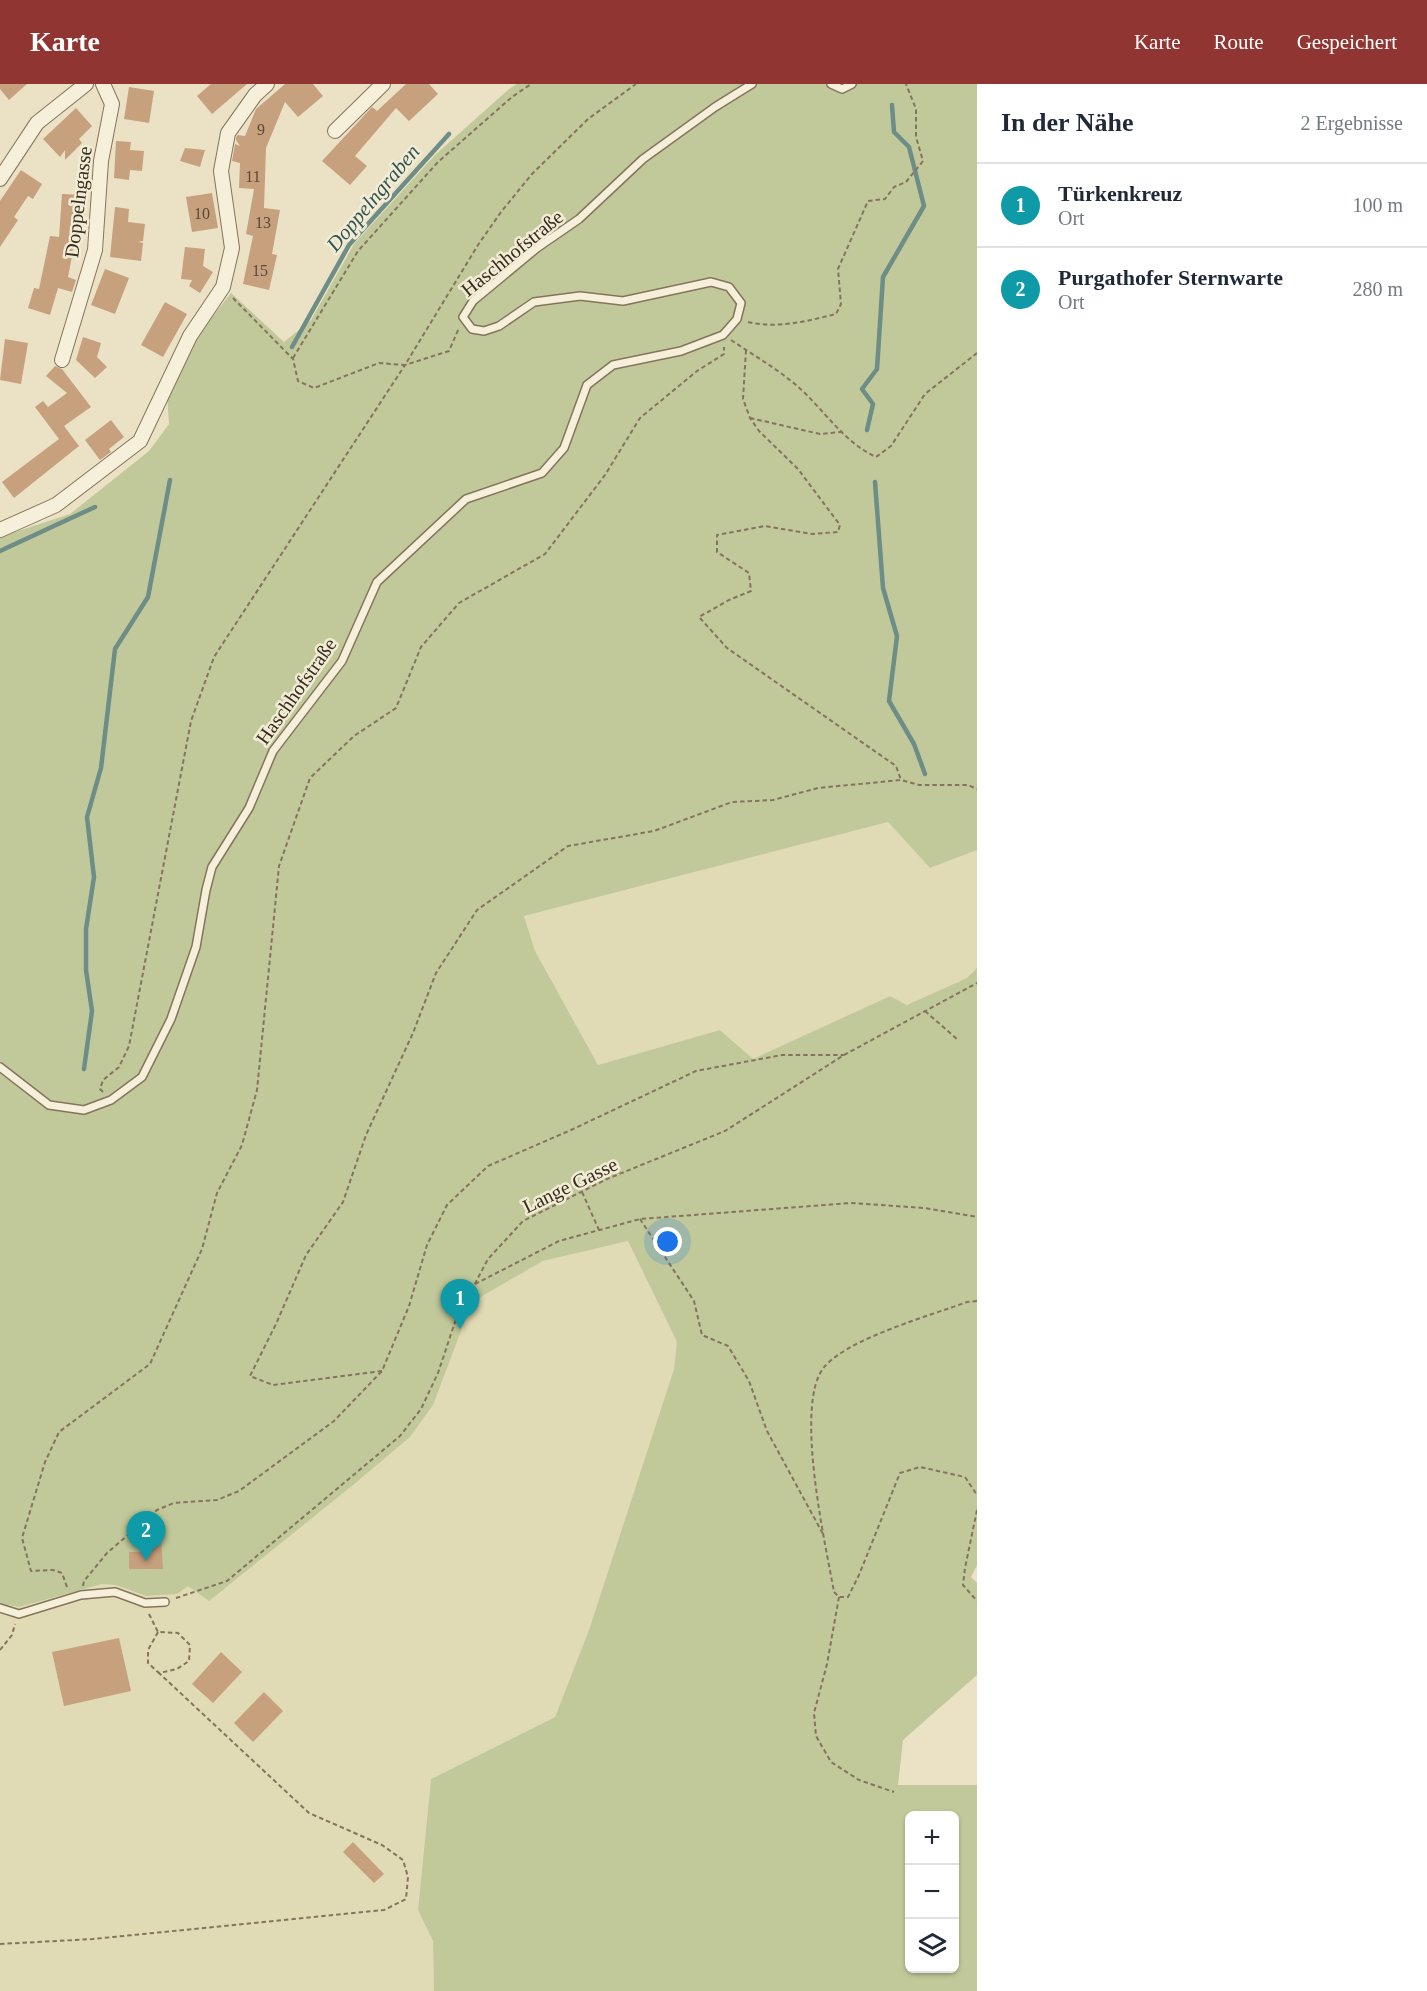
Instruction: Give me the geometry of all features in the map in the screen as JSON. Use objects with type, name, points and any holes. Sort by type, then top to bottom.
[{"type":"street","points":[[0,180],[37,123],[87,84]]},
{"type":"street","name":"Doppelngasse","points":[[62,360],[95,250],[101,161],[112,104],[103,84]]},
{"type":"street","points":[[0,530],[56,505],[140,441],[190,336],[223,287],[232,248],[221,171],[228,133],[255,95],[267,84]]},
{"type":"street","points":[[335,131],[383,84]]},
{"type":"lane","name":"Haschhofstraße","points":[[0,1067],[49,1105],[84,1110],[111,1100],[142,1077],[171,1019],[196,947],[212,867],[249,808],[273,751],[342,662],[377,582],[466,499],[543,472],[564,448],[587,385],[613,365],[681,351],[723,335],[738,319],[741,303],[729,287],[711,282],[623,301],[580,296],[534,302],[499,326],[484,331],[472,329],[463,317],[473,301],[537,248],[579,219],[643,159],[725,100],[752,84]]},
{"type":"lane","points":[[831,84],[842,89],[852,84]]},
{"type":"lane","points":[[0,1608],[20,1614],[81,1595],[115,1592],[145,1603],[165,1602]]},
{"type":"path","points":[[292,359],[358,251],[438,162],[512,97],[531,84]]},
{"type":"path","points":[[111,1100],[100,1089],[103,1080],[119,1067],[129,1046],[191,721],[214,657],[405,365],[478,245],[501,212],[532,174],[588,118],[636,84]]},
{"type":"path","points":[[738,319],[759,324],[802,323],[836,314],[840,304],[838,269],[868,201],[885,199],[894,187],[906,182],[923,161],[916,137],[916,109],[906,84]]},
{"type":"path","points":[[223,287],[292,359],[298,381],[314,388],[379,363],[405,365],[449,351],[463,317]]},
{"type":"path","points":[[723,335],[797,386],[862,451],[876,456],[891,446],[925,394],[977,353]]},
{"type":"path","points":[[70,1598],[63,1573],[53,1570],[31,1571],[22,1538],[35,1491],[59,1432],[150,1364],[202,1249],[217,1193],[242,1145],[256,1090],[279,866],[310,778],[354,736],[396,708],[421,647],[459,603],[545,555],[605,475],[640,418],[697,371],[724,354],[723,335]]},
{"type":"path","points":[[746,350],[743,399],[750,418],[759,431],[805,478],[840,525],[838,532],[812,534],[765,526],[717,535],[717,552],[749,573],[751,591],[699,617],[727,648],[896,766],[901,780]]},
{"type":"path","points":[[750,418],[820,434],[843,432]]},
{"type":"path","points":[[382,1371],[273,1385],[250,1376],[306,1255],[343,1202],[366,1135],[413,1034],[436,973],[477,910],[568,846],[654,831],[732,802],[773,800],[818,788],[901,780],[919,785],[969,785],[977,789]]},
{"type":"path","name":"Lange Gasse","points":[[165,1602],[227,1581],[400,1436],[421,1409],[438,1373],[456,1319],[488,1259],[523,1221],[607,1179],[725,1131],[844,1055],[977,983]]},
{"type":"path","points":[[925,1011],[957,1039]]},
{"type":"path","points":[[81,1595],[84,1581],[107,1552],[157,1510],[174,1503],[217,1500],[239,1491],[272,1469],[334,1421],[382,1371],[409,1306],[427,1245],[447,1205],[488,1166],[696,1071],[782,1055],[844,1055]]},
{"type":"path","points":[[582,1192],[599,1230]]},
{"type":"path","points":[[475,1284],[559,1241],[640,1219],[851,1203],[924,1208],[977,1217]]},
{"type":"path","points":[[640,1219],[694,1301],[702,1335],[728,1346],[750,1381],[767,1431],[824,1537]]},
{"type":"path","points":[[839,1598],[834,1592],[824,1537],[811,1436],[815,1382],[824,1366],[838,1354],[873,1337],[967,1302],[977,1301]]},
{"type":"path","points":[[839,1598],[848,1597],[859,1575],[900,1473],[920,1467],[965,1477],[977,1495]]},
{"type":"path","points":[[977,1510],[963,1585],[977,1601]]},
{"type":"path","points":[[839,1598],[827,1664],[814,1713],[816,1736],[831,1762],[858,1780],[894,1792]]},
{"type":"path","points":[[145,1603],[158,1632]]},
{"type":"path","points":[[0,1650],[12,1635],[20,1614]]},
{"type":"path","points":[[158,1632],[178,1634],[190,1645],[189,1661],[177,1670],[159,1673]]},
{"type":"path","points":[[0,1944],[93,1939],[384,1910],[406,1899],[408,1877],[403,1860],[382,1845],[309,1813],[148,1663],[148,1650],[158,1632]]},
{"type":"shaded area","points":[[888,822],[930,868],[977,850],[977,968],[968,978],[907,1005],[890,996],[753,1059],[720,1030],[598,1065],[535,951],[524,915]]},
{"type":"shaded area","points":[[628,1241],[677,1342],[674,1369],[589,1630],[555,1717],[431,1779],[418,1910],[433,1941],[434,1991],[0,1991],[0,1604],[19,1607],[102,1584],[116,1585],[146,1596],[160,1595],[452,1353],[472,1302],[543,1261]]},
{"type":"green space","points":[[517,84],[977,84],[977,850],[930,868],[888,822],[524,916],[535,951],[598,1065],[720,1030],[753,1059],[890,996],[907,1005],[967,978],[977,968],[977,1565],[971,1577],[977,1583],[977,1675],[903,1740],[898,1785],[977,1785],[977,1991],[434,1991],[433,1941],[418,1910],[431,1779],[555,1717],[589,1630],[674,1369],[677,1342],[628,1241],[543,1261],[472,1302],[433,1405],[410,1437],[209,1601],[188,1586],[177,1594],[146,1596],[116,1585],[102,1584],[19,1607],[0,1604],[0,537],[70,514],[149,451],[169,424],[167,395],[193,342],[231,293],[284,342],[311,320],[354,244],[435,155]]},
{"type":"building","points":[[0,84],[27,84],[9,100],[0,89]]},
{"type":"building","points":[[211,84],[247,84],[212,114],[197,96]]},
{"type":"building","points":[[285,84],[313,84],[323,96],[298,117],[285,102],[266,148],[264,208],[280,210],[272,254],[277,255],[269,290],[243,284],[253,236],[246,234],[254,189],[239,188],[240,163],[232,161],[235,144],[240,146],[236,137],[245,136],[256,109]]},
{"type":"building","points":[[406,84],[429,84],[438,94],[409,121],[396,108],[355,156],[367,166],[350,185],[322,161],[372,107],[377,111]]},
{"type":"building","points":[[129,87],[154,91],[149,123],[124,119]]},
{"type":"building","points":[[76,108],[92,126],[79,139],[82,143],[65,160],[65,150],[60,157],[43,139]]},
{"type":"building","points":[[116,141],[131,142],[130,150],[144,151],[142,171],[130,170],[129,180],[114,178]]},
{"type":"building","points":[[185,148],[205,150],[200,167],[180,161]]},
{"type":"building","points":[[21,170],[42,184],[33,199],[28,196],[14,217],[18,220],[0,247],[0,201]]},
{"type":"building","points":[[212,193],[218,228],[192,232],[186,197]]},
{"type":"building","points":[[62,194],[86,195],[84,227],[78,227],[72,253],[68,253],[72,256],[68,277],[76,280],[72,292],[58,288],[50,315],[28,308],[34,288],[39,289],[50,236],[59,237]]},
{"type":"building","points":[[115,207],[129,209],[128,222],[145,224],[143,241],[138,242],[143,243],[141,261],[110,257]]},
{"type":"building","points":[[185,247],[205,249],[203,266],[213,272],[200,293],[189,286],[192,280],[181,279]]},
{"type":"building","points":[[105,269],[129,278],[115,314],[91,305]]},
{"type":"building","points":[[165,302],[187,314],[163,357],[141,345]]},
{"type":"building","points":[[83,337],[101,343],[97,357],[107,367],[95,378],[76,360]]},
{"type":"building","points":[[5,339],[28,343],[21,384],[0,380]]},
{"type":"building","points":[[55,366],[62,369],[91,407],[64,426],[79,446],[14,498],[2,482],[59,439],[35,407],[43,401],[48,407],[67,393],[46,376]]},
{"type":"building","points":[[111,420],[124,437],[109,449],[111,452],[100,460],[85,440]]},
{"type":"building","points":[[148,1536],[161,1536],[163,1569],[129,1569],[129,1552],[148,1552]]},
{"type":"building","points":[[119,1638],[131,1691],[64,1706],[52,1652]]},
{"type":"building","points":[[221,1652],[242,1672],[213,1703],[192,1684]]},
{"type":"building","points":[[264,1692],[283,1711],[253,1742],[234,1723]]},
{"type":"building","points":[[353,1842],[384,1874],[374,1883],[343,1852]]},
{"type":"waterway","points":[[867,430],[873,404],[862,389],[877,369],[883,277],[924,206],[909,147],[894,132],[892,105]]},
{"type":"waterway","name":"Doppelngraben","points":[[292,347],[349,245],[449,134]]},
{"type":"waterway","points":[[84,1069],[92,1011],[86,970],[86,929],[94,877],[87,817],[101,768],[115,649],[148,597],[170,480]]},
{"type":"waterway","points":[[875,482],[883,588],[897,636],[889,701],[914,744],[925,774]]},
{"type":"waterway","name":"Doppelngraben","points":[[0,551],[95,507]]},
{"type":"place","name":"Türkenkreuz","points":[[460,1329]]},
{"type":"place","name":"Purgathofer Sternwarte","points":[[146,1561]]}]
